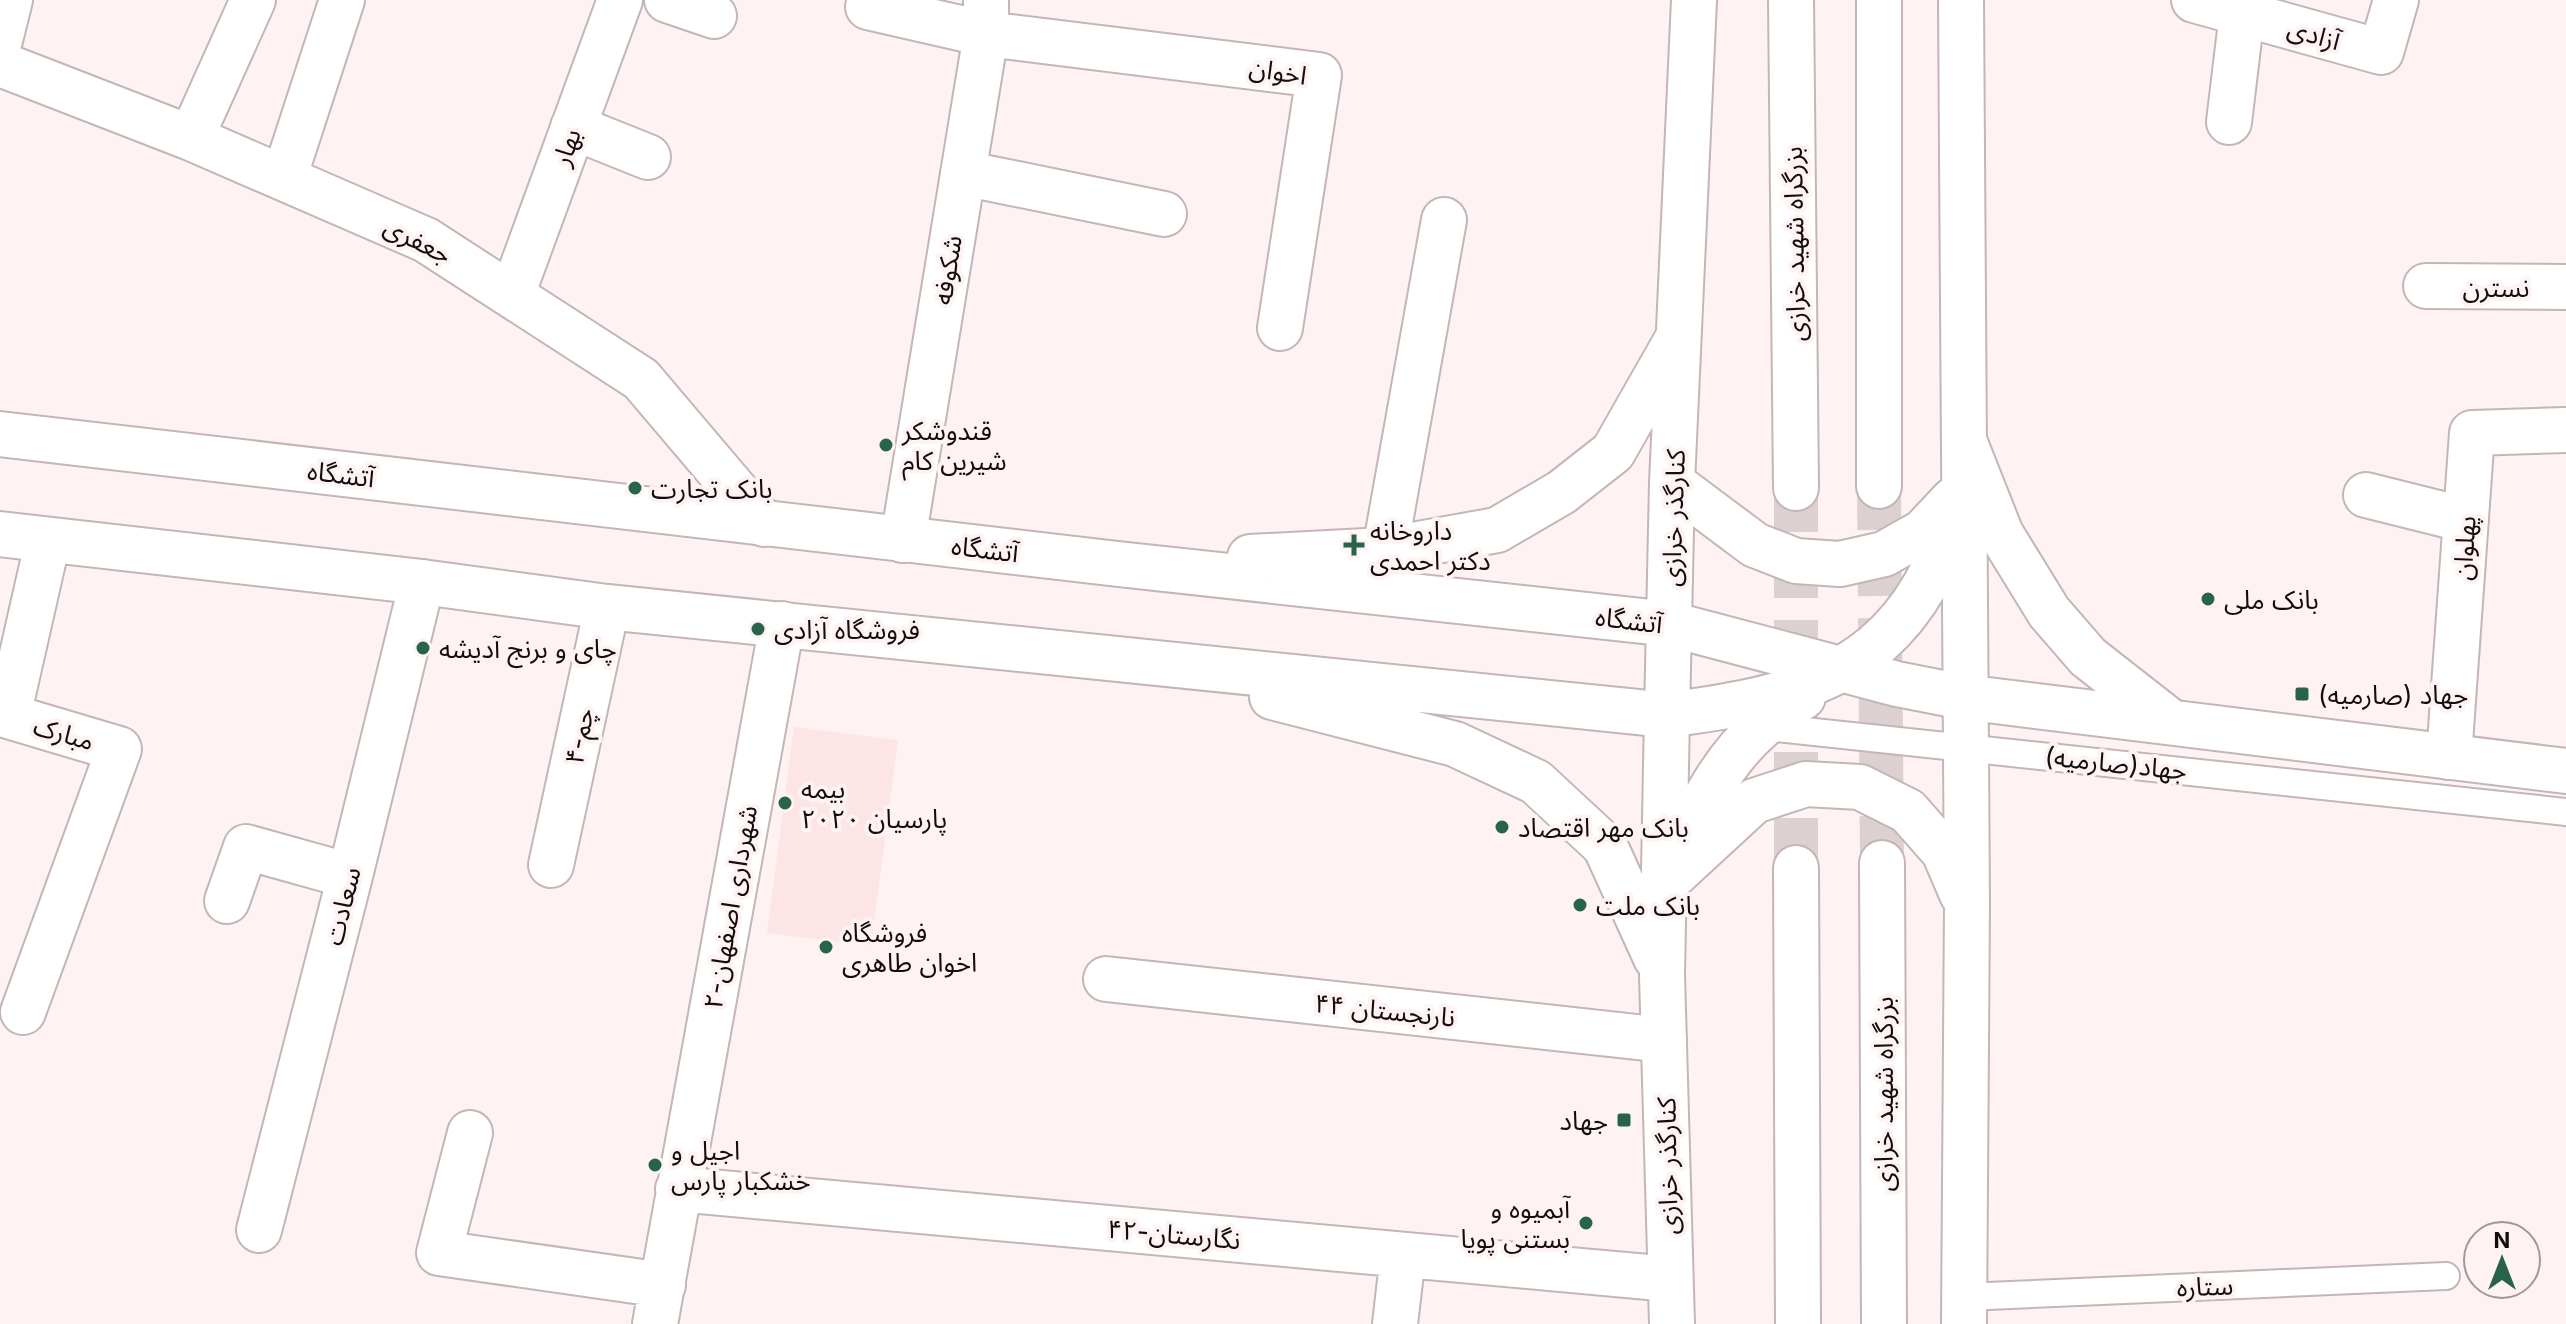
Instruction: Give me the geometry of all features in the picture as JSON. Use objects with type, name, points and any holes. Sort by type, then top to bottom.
[{"type":"main road","points":[[0,40],[10,0]]},
{"type":"main road","points":[[191,138],[253,0]]},
{"type":"main road","points":[[284,178],[342,0]]},
{"type":"main road","name":"بهار","points":[[512,295],[620,0]]},
{"type":"main road","points":[[667,0],[714,16]]},
{"type":"main road","name":"کنارگذر خرازی","points":[[1672,1324],[1662,975],[1672,483],[1694,0]]},
{"type":"main road","name":"بزرگراه شهید خرازی","points":[[1791,0],[1796,488]]},
{"type":"main road","points":[[1879,0],[1879,486]]},
{"type":"main road","points":[[1961,0],[1965,488],[1963,697],[1967,903],[1964,1310]]},
{"type":"main road","name":"آزادی","points":[[2212,4],[2381,52],[2396,0]]},
{"type":"main road","points":[[2212,4],[2229,122]]},
{"type":"main road","points":[[868,7],[986,17]]},
{"type":"main road","name":"شکوفه","points":[[903,540],[986,17]]},
{"type":"main road","name":"اخوان","points":[[986,17],[1319,75],[1280,328]]},
{"type":"main road","name":"جعفری","points":[[0,64],[191,138],[426,240],[641,379],[764,524]]},
{"type":"main road","points":[[573,127],[648,157]]},
{"type":"main road","points":[[963,173],[1164,214]]},
{"type":"main road","points":[[1385,550],[1444,220]]},
{"type":"main road","name":"نسترن","points":[[2426,286],[2566,287]]},
{"type":"main road","points":[[1118,564],[1385,550],[1497,530],[1562,492],[1613,452],[1680,334]]},
{"type":"main road","name":"پهلوان","points":[[2449,757],[2472,433],[2566,430]]},
{"type":"main road","name":"آتشگاه","points":[[0,434],[903,540],[1670,624],[1963,697]]},
{"type":"main road","points":[[1963,440],[2001,534],[2049,612],[2088,657],[2171,722]]},
{"type":"main road","points":[[1672,483],[1755,545],[1796,561],[1840,564],[1884,554],[1923,532],[1965,488]]},
{"type":"main road","points":[[1664,884],[1704,797],[1729,762],[1761,727],[1893,631],[1926,583],[1965,488]]},
{"type":"main road","points":[[2366,495],[2466,520]]},
{"type":"main road","points":[[0,534],[422,582],[607,607],[1667,715],[1741,705],[1781,695],[1842,669]]},
{"type":"main road","name":"مبارک","points":[[23,1012],[119,749],[4,715],[48,540]]},
{"type":"main road","name":"سعادت","points":[[259,1230],[422,582]]},
{"type":"main road","name":"۴-چم","points":[[551,865],[607,607]]},
{"type":"main road","name":"۲-شهرداری اصفهان","points":[[659,1304],[782,624]]},
{"type":"main road","points":[[1127,660],[1455,744],[1536,782],[1605,846],[1640,918],[1662,975]]},
{"type":"main road","name":"جهاد(صارمیه)","points":[[1963,697],[2566,771]]},
{"type":"main road","points":[[1664,884],[1754,801],[1806,784],[1860,787],[1908,811],[1944,852],[1967,903]]},
{"type":"main road","points":[[227,901],[246,847],[350,876]]},
{"type":"main road","name":"بزرگراه شهید خرازی","points":[[1882,863],[1884,1324]]},
{"type":"main road","points":[[1796,868],[1798,1324]]},
{"type":"main road","name":"۴۴ نارنجستان","points":[[1106,979],[1664,1040]]},
{"type":"main road","points":[[470,1133],[439,1253],[659,1304]]},
{"type":"main road","name":"۴۲-نگارستان","points":[[678,1189],[1670,1279]]},
{"type":"main road","points":[[1395,1324],[1403,1255]]},
{"type":"lane","name":"جهاد(صارمیه)","points":[[1667,715],[2566,812]]},
{"type":"lane","name":"ستاره","points":[[1964,1310],[2446,1276]]},
{"type":"shaded area","points":[[794,727],[898,740],[871,946],[767,933]]},
{"type":"tunnel","points":[[1879,486],[1882,863]]},
{"type":"tunnel","points":[[1796,488],[1796,868]]},
{"type":"place","name":"قندوشکر شیرین کام","points":[[886,445]]},
{"type":"place","name":"بانک تجارت","points":[[635,488]]},
{"type":"place","name":"داروخانه دکتر احمدی","points":[[1354,545]]},
{"type":"place","name":"بانک ملی","points":[[2208,599]]},
{"type":"place","name":"فروشگاه آزادی","points":[[758,629]]},
{"type":"place","name":"چای و برنج آدیشه","points":[[423,648]]},
{"type":"place","name":"جهاد (صارمیه)","points":[[2302,694]]},
{"type":"place","name":"بیمه پارسیان ۲۰۲۰","points":[[785,803]]},
{"type":"place","name":"بانک مهر اقتصاد","points":[[1502,827]]},
{"type":"place","name":"بانک ملت","points":[[1580,905]]},
{"type":"place","name":"فروشگاه اخوان طاهری","points":[[826,947]]},
{"type":"place","name":"جهاد","points":[[1624,1120]]},
{"type":"place","name":"اجیل و خشکبار پارس","points":[[655,1165]]},
{"type":"place","name":"آبمیوه و بستنی پویا","points":[[1586,1223]]}]
